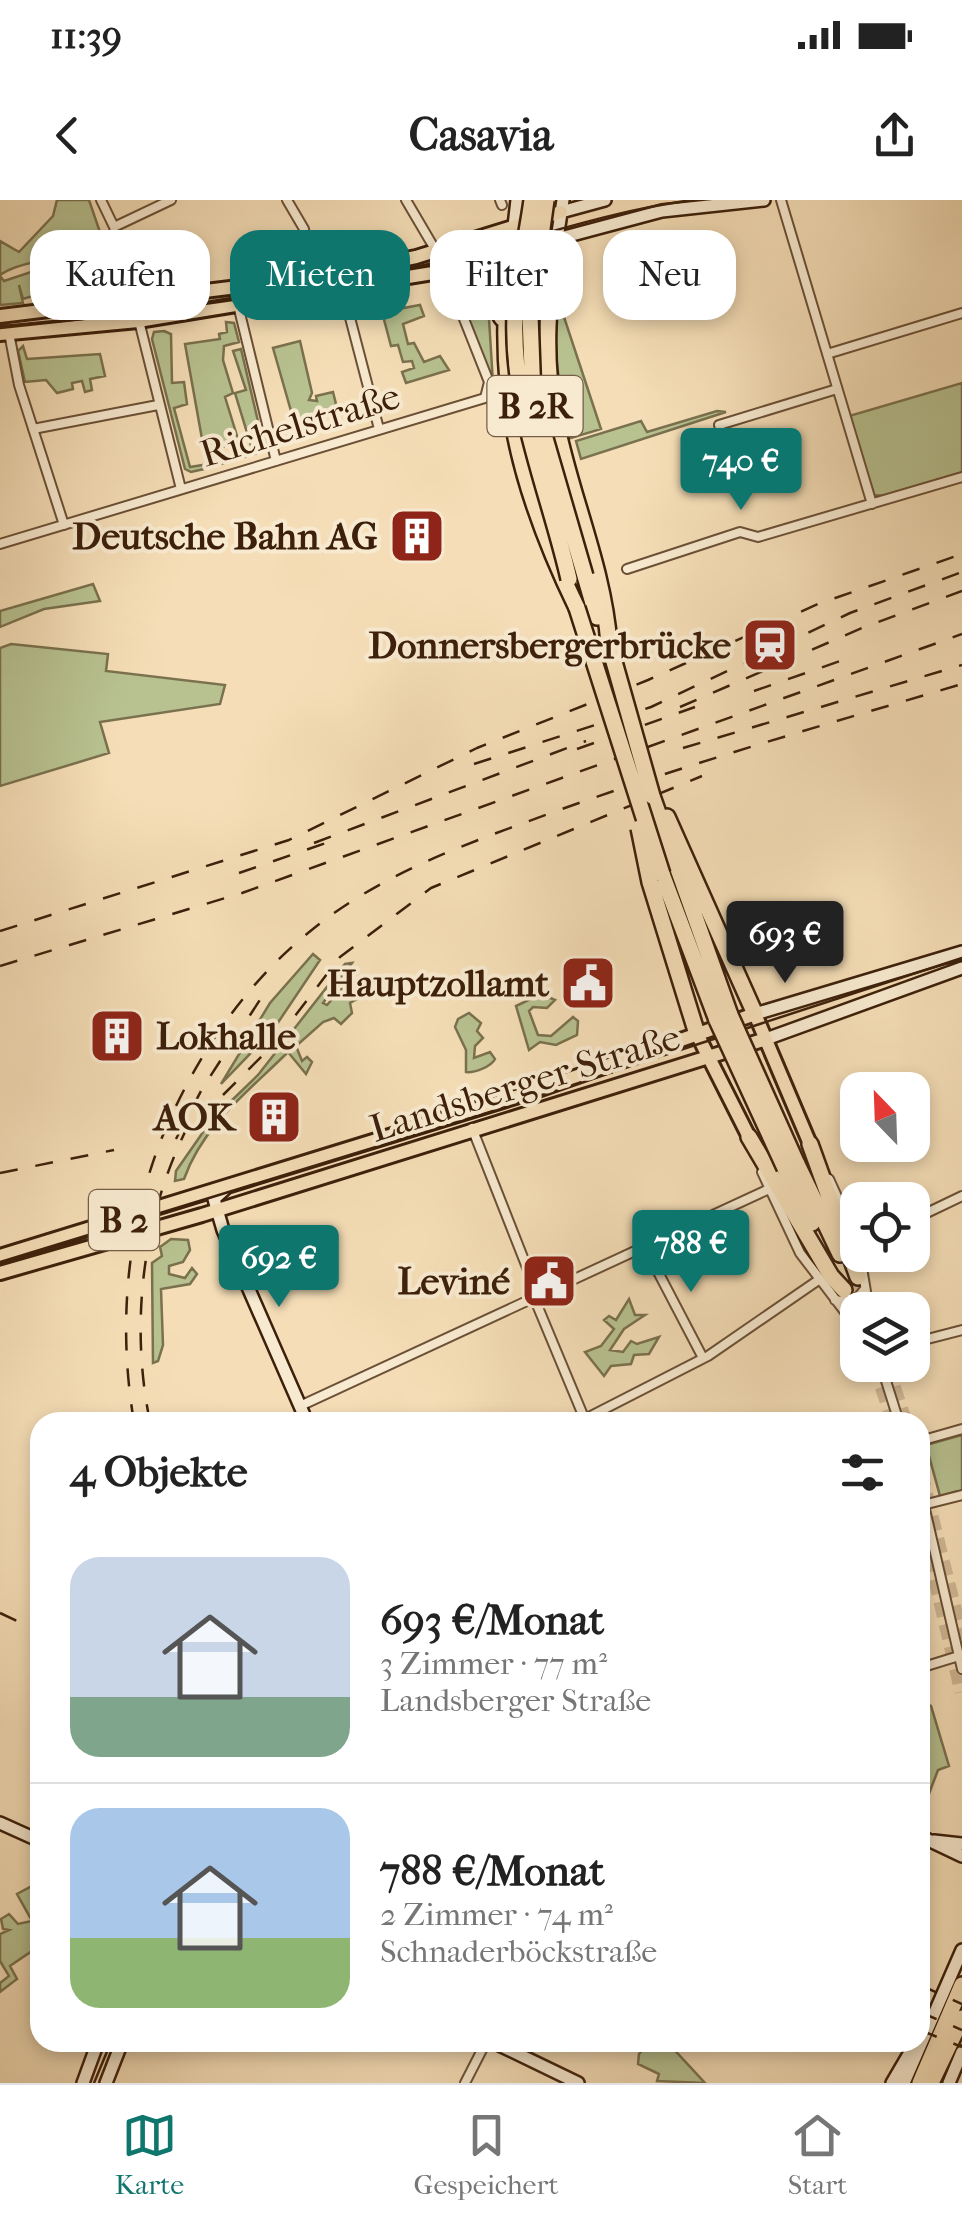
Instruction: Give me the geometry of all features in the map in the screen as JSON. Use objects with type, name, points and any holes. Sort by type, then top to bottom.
[{"type":"highway","name":"B 2R","points":[[532,200],[517,290],[517,374],[528,434],[577,608],[632,790],[696,969],[850,1288]]},
{"type":"highway","name":"B 2R","points":[[546,200],[530,315],[534,397],[685,895],[791,1165]]},
{"type":"highway","points":[[503,320],[506,389],[519,452],[543,531],[577,608]]},
{"type":"highway","points":[[546,320],[549,372],[560,441],[594,560],[608,644]]},
{"type":"highway","points":[[646,774],[755,1014]]},
{"type":"highway","points":[[632,790],[650,882],[697,1034]]},
{"type":"highway","points":[[749,1137],[831,1276],[850,1288]]},
{"type":"highway","points":[[810,1144],[850,1288]]},
{"type":"highway","points":[[922,2080],[962,1985]]},
{"type":"highway","points":[[942,2083],[962,2018]]},
{"type":"highway","points":[[922,2080],[956,2047]]},
{"type":"main road","points":[[514,230],[517,200]]},
{"type":"main road","points":[[502,230],[562,206],[605,200]]},
{"type":"main road","points":[[583,232],[662,211],[764,200]]},
{"type":"main road","points":[[5,334],[138,321],[230,306]]},
{"type":"main road","points":[[0,316],[30,313]]},
{"type":"main road","name":"Landsberger Straße","points":[[0,1256],[535,1091],[755,1014],[962,952]]},
{"type":"main road","name":"Landsberger Straße","points":[[0,1273],[766,1040],[962,968]]},
{"type":"main road","points":[[755,1014],[810,1144]]},
{"type":"main road","points":[[697,1034],[712,1057],[749,1137]]},
{"type":"main road","name":"Landsberger Straße","points":[[216,1210],[216,1194],[246,1179]]},
{"type":"main road","points":[[216,1210],[303,1412]]},
{"type":"main road","points":[[0,1823],[30,1836]]},
{"type":"main road","points":[[930,1840],[962,1844]]},
{"type":"main road","points":[[930,1841],[962,1856]]},
{"type":"main road","points":[[930,2026],[962,1950]]},
{"type":"main road","points":[[930,2020],[940,2004]]},
{"type":"main road","points":[[950,2083],[956,2047]]},
{"type":"main road","points":[[83,2083],[94,2052]]},
{"type":"main road","points":[[106,2083],[118,2052]]},
{"type":"main road","points":[[511,2052],[578,2083]]},
{"type":"main road","points":[[892,2083],[910,2052]]},
{"type":"main road","points":[[904,2083],[918,2052]]},
{"type":"street","points":[[101,200],[115,230]]},
{"type":"street","points":[[114,227],[171,200]]},
{"type":"street","points":[[288,200],[304,230]]},
{"type":"street","points":[[406,200],[430,241]]},
{"type":"street","points":[[781,200],[872,504]]},
{"type":"street","points":[[827,354],[962,313]]},
{"type":"street","points":[[242,320],[276,461]]},
{"type":"street","points":[[351,320],[380,429]]},
{"type":"street","name":"Richelstraße","points":[[0,544],[482,400],[489,391],[465,320]]},
{"type":"street","points":[[138,321],[181,490]]},
{"type":"street","points":[[5,334],[64,525]]},
{"type":"street","points":[[727,450],[720,424],[837,389]]},
{"type":"street","points":[[33,429],[158,405]]},
{"type":"street","points":[[627,569],[740,532],[758,538],[962,476]]},
{"type":"street","points":[[472,1128],[579,1412]]},
{"type":"street","points":[[749,1137],[768,1189],[817,1281]]},
{"type":"street","points":[[810,1144],[840,1206]]},
{"type":"street","points":[[300,1406],[646,1249],[768,1189]]},
{"type":"street","points":[[930,1211],[962,1196]]},
{"type":"street","points":[[646,1249],[703,1358]]},
{"type":"street","points":[[851,1292],[855,1272]]},
{"type":"street","points":[[602,1412],[703,1358],[817,1281],[853,1292]]},
{"type":"street","points":[[930,1338],[962,1330]]},
{"type":"street","points":[[886,1382],[896,1412]]},
{"type":"street","points":[[930,1438],[962,1430]]},
{"type":"street","points":[[930,1504],[962,1495]]},
{"type":"street","points":[[930,1538],[962,1669]]},
{"type":"street","points":[[930,1665],[960,1656]]},
{"type":"street","points":[[464,2083],[483,2052]]},
{"type":"green space","points":[[57,200],[89,200],[99,230],[40,230],[53,216]]},
{"type":"green space","points":[[30,240],[30,263],[0,275],[0,241],[19,252]]},
{"type":"green space","points":[[430,256],[430,265],[410,271],[410,260]]},
{"type":"green space","points":[[30,272],[30,297],[23,299],[19,285],[23,303],[0,305],[0,276],[4,281]]},
{"type":"green space","points":[[230,293],[230,303],[210,306],[210,296]]},
{"type":"green space","points":[[420,305],[424,316],[403,324],[408,344],[414,343],[424,362],[440,356],[449,370],[406,383],[402,372],[414,368],[412,361],[403,362],[398,345],[391,346],[384,320],[410,320],[410,307]]},
{"type":"green space","points":[[469,320],[489,320],[493,383]]},
{"type":"green space","points":[[556,320],[565,320],[601,429],[568,439],[552,332]]},
{"type":"green space","points":[[226,322],[234,323],[239,342],[224,346],[223,360],[233,393],[225,397],[242,452],[252,449],[235,393],[246,390],[233,351],[241,349],[265,451],[210,467],[236,457],[232,445],[204,450],[185,344],[220,339],[219,334],[227,332]]},
{"type":"green space","points":[[154,332],[171,334],[172,383],[184,382],[187,404],[174,408],[190,467],[203,465],[204,469],[185,469],[152,339]]},
{"type":"green space","points":[[300,341],[312,393],[309,400],[317,401],[316,396],[333,392],[338,412],[295,425],[273,348]]},
{"type":"green space","points":[[23,346],[27,359],[100,354],[105,376],[90,379],[92,390],[85,392],[82,381],[72,383],[73,389],[57,393],[46,380],[25,382],[18,351]]},
{"type":"green space","points":[[962,383],[962,473],[885,496],[874,495],[849,416]]},
{"type":"green space","points":[[717,411],[726,412],[581,459],[576,441],[641,421],[647,432]]},
{"type":"green space","points":[[93,584],[100,601],[44,609],[0,627],[0,611]]},
{"type":"green space","points":[[11,644],[108,654],[106,671],[225,685],[220,704],[100,722],[109,753],[0,786],[0,648]]},
{"type":"green space","points":[[313,954],[320,960],[273,1030],[221,1084],[270,1003]]},
{"type":"green space","points":[[352,963],[323,1003],[327,1005],[343,987],[379,978],[390,990],[373,997],[368,993],[350,1003],[352,1013],[341,1024],[334,1018],[323,1022],[296,1046],[302,1061],[307,1057],[312,1062],[306,1074],[288,1052],[228,1110],[203,1142],[184,1179],[175,1181],[176,1171],[208,1125],[197,1129],[196,1125],[211,1101],[226,1106],[258,1075],[345,964]]},
{"type":"green space","points":[[541,994],[555,1000],[547,1008],[533,1007],[529,1011],[538,1035],[551,1036],[573,1017],[578,1021],[577,1035],[556,1045],[540,1042],[529,1050],[516,1006]]},
{"type":"green space","points":[[469,1013],[481,1023],[477,1031],[483,1038],[475,1046],[474,1058],[490,1052],[495,1059],[473,1072],[466,1072],[466,1050],[455,1027],[458,1019]]},
{"type":"green space","points":[[171,1239],[188,1240],[190,1250],[183,1262],[169,1266],[169,1274],[185,1278],[192,1268],[197,1274],[190,1284],[161,1289],[163,1345],[158,1361],[153,1363],[152,1263],[162,1256],[160,1247]]},
{"type":"green space","points":[[629,1299],[635,1315],[645,1315],[624,1329],[610,1350],[623,1352],[631,1341],[637,1344],[659,1337],[649,1354],[634,1355],[631,1364],[611,1366],[604,1376],[585,1352],[601,1346],[614,1329],[604,1320],[609,1316],[616,1320]]},
{"type":"green space","points":[[962,1435],[962,1490],[940,1496],[930,1444]]},
{"type":"green space","points":[[930,1706],[949,1766],[938,1770],[930,1791]]},
{"type":"green space","points":[[30,1887],[30,1917],[17,1894]]},
{"type":"green space","points":[[9,1914],[18,1924],[30,1921],[30,1952],[10,1966],[17,1979],[0,1992],[0,1983],[9,1976],[0,1961],[0,1934],[9,1930],[3,1929],[1,1919]]},
{"type":"green space","points":[[676,2052],[705,2083],[657,2081],[659,2074],[638,2064],[639,2054]]},
{"type":"tunnel","points":[[854,1285],[857,1292]]},
{"type":"tunnel","points":[[881,1382],[891,1412]]},
{"type":"tunnel","points":[[892,1382],[902,1412]]},
{"type":"tunnel","points":[[930,1512],[962,1640]]},
{"type":"tunnel","points":[[930,1555],[962,1692]]},
{"type":"tram line","points":[[0,328],[167,309],[333,284],[442,261],[629,211],[693,200]]},
{"type":"tram line","points":[[0,1262],[490,1112],[962,958]]},
{"type":"tram line","points":[[94,2083],[107,2052]]},
{"type":"railway","points":[[0,931],[289,840],[477,748],[648,680],[818,604],[962,554]]},
{"type":"railway","points":[[474,764],[651,707],[850,613],[962,572]]},
{"type":"railway","points":[[680,707],[862,628],[962,591]]},
{"type":"railway","points":[[0,966],[242,893],[962,634]]},
{"type":"railway","points":[[754,691],[843,660]]},
{"type":"railway","points":[[683,748],[962,665]]},
{"type":"railway","points":[[133,1412],[127,1351],[128,1280],[149,1174],[174,1111],[204,1054],[241,1001],[284,954],[364,894],[455,849],[653,778],[962,684]]},
{"type":"railway","points":[[577,749],[695,707]]},
{"type":"railway","points":[[314,843],[586,741]]},
{"type":"railway","points":[[223,1095],[272,1046],[340,957],[431,888],[702,776]]},
{"type":"railway","points":[[239,873],[329,842]]},
{"type":"railway","points":[[176,1139],[202,1089],[267,989]]},
{"type":"railway","points":[[148,1412],[141,1348],[144,1273],[159,1200],[186,1130]]},
{"type":"railway","points":[[0,1173],[114,1150]]},
{"type":"railway","points":[[0,1613],[30,1627]]},
{"type":"railway","points":[[930,1990],[962,2004]]},
{"type":"railway","points":[[930,2016],[962,2030]]},
{"type":"railway","points":[[930,2034],[962,2047]]},
{"type":"place","name":"Deutsche Bahn AG","points":[[417,536]]},
{"type":"place","name":"Donnersbergerbrücke","points":[[770,645]]},
{"type":"place","name":"Hauptzollamt","points":[[588,983]]},
{"type":"place","name":"Lokhalle","points":[[117,1036]]},
{"type":"place","name":"AOK","points":[[274,1117]]},
{"type":"place","name":"Leviné","points":[[549,1281]]}]
